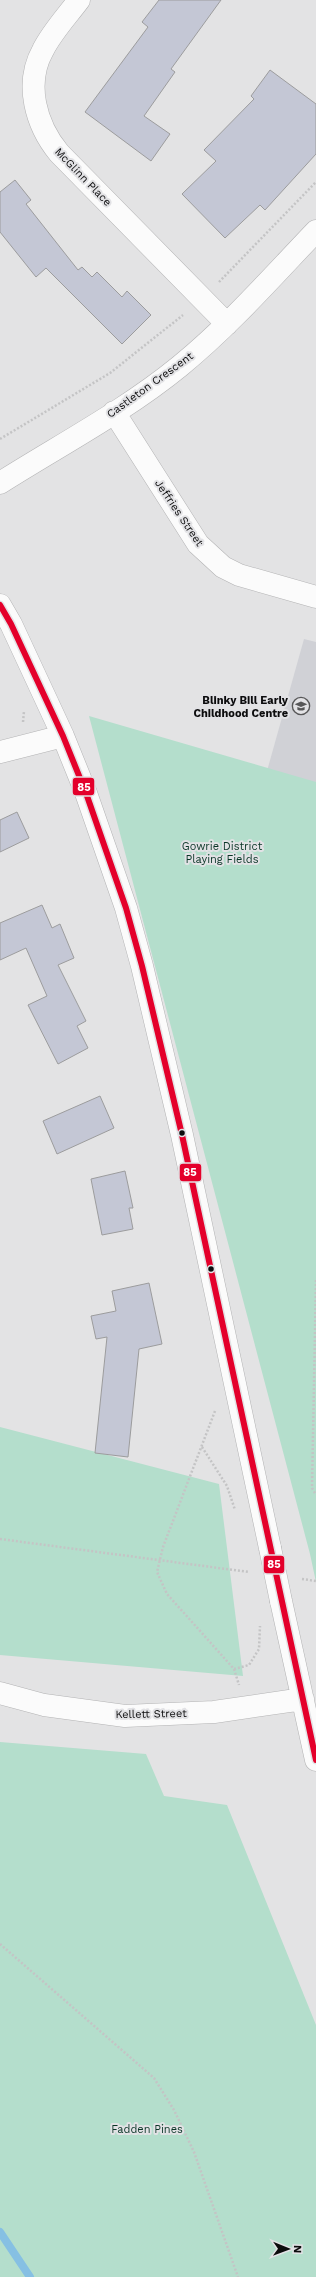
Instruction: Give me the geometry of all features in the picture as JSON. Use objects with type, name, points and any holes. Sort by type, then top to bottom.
[{"type":"street","name":"McGlinn Place","points":[[79,0],[42,51],[33,81],[35,111],[48,140],[227,324]]},
{"type":"street","name":"Castleton Crescent","points":[[0,483],[114,412],[180,366],[227,324],[316,231]]},
{"type":"street","name":"Jeffries Street","points":[[114,412],[198,544],[223,567],[239,575],[316,597]]},
{"type":"street","points":[[0,605],[11,624],[63,736],[96,822],[126,908],[142,966],[182,1135],[316,1760]]},
{"type":"street","points":[[0,752],[63,736]]},
{"type":"street","name":"Kellett Street","points":[[0,1693],[44,1704],[125,1716],[214,1712],[303,1699]]},
{"type":"path","points":[[0,439],[110,373],[201,298],[232,270],[316,182]]},
{"type":"path","points":[[25,705],[22,719],[33,744]]},
{"type":"path","points":[[316,1280],[312,1488],[316,1495]]},
{"type":"path","points":[[216,1410],[163,1547],[157,1572],[167,1594],[234,1669],[246,1708]]},
{"type":"path","points":[[202,1447],[227,1486],[237,1516]]},
{"type":"path","points":[[0,1539],[254,1572]]},
{"type":"path","points":[[300,1579],[316,1581]]},
{"type":"path","points":[[234,1669],[249,1666],[259,1649],[260,1618]]},
{"type":"path","points":[[0,1944],[154,2078],[174,2110],[194,2152],[238,2277]]},
{"type":"shaded area","name":"Blinky Bill Early Childhood Centre","points":[[304,639],[316,642],[316,785],[267,771]]},
{"type":"green space","name":"Gowrie District Playing Fields","points":[[89,716],[316,782],[316,1582],[310,1554]]},
{"type":"green space","points":[[0,1427],[219,1484],[243,1676],[0,1655]]},
{"type":"green space","name":"Fadden Pines","points":[[0,1742],[146,1754],[164,1796],[227,1805],[316,2025],[316,2277],[0,2277]]},
{"type":"building","points":[[159,0],[221,0],[171,69],[175,72],[144,116],[170,134],[151,161],[85,112],[148,27],[142,22]]},
{"type":"building","points":[[270,70],[316,104],[316,154],[265,210],[260,205],[225,238],[182,194],[216,161],[204,150],[254,99],[251,96]]},
{"type":"building","points":[[15,180],[31,200],[26,204],[78,270],[82,267],[92,277],[97,272],[122,297],[127,291],[151,315],[122,344],[46,268],[36,277],[0,232],[0,192]]},
{"type":"building","points":[[17,812],[29,838],[0,852],[0,820]]},
{"type":"building","points":[[42,905],[52,928],[60,924],[74,958],[58,965],[86,1021],[77,1026],[88,1048],[58,1064],[28,1005],[47,996],[26,948],[0,960],[0,923]]},
{"type":"building","points":[[100,1096],[114,1128],[57,1154],[43,1121]]},
{"type":"building","points":[[125,1171],[133,1208],[129,1208],[133,1229],[102,1235],[91,1179]]},
{"type":"building","points":[[149,1283],[162,1344],[139,1349],[128,1457],[95,1453],[107,1337],[96,1339],[91,1316],[116,1311],[112,1291]]},
{"type":"waterway","points":[[0,2232],[30,2277]]},
{"type":"transit line","name":"85","points":[[0,605],[11,624],[63,736],[86,793],[126,908],[142,966],[182,1135],[316,1760]]},
{"type":"place","name":"Blinky Bill Early Childhood Centre","points":[[301,706]]}]
